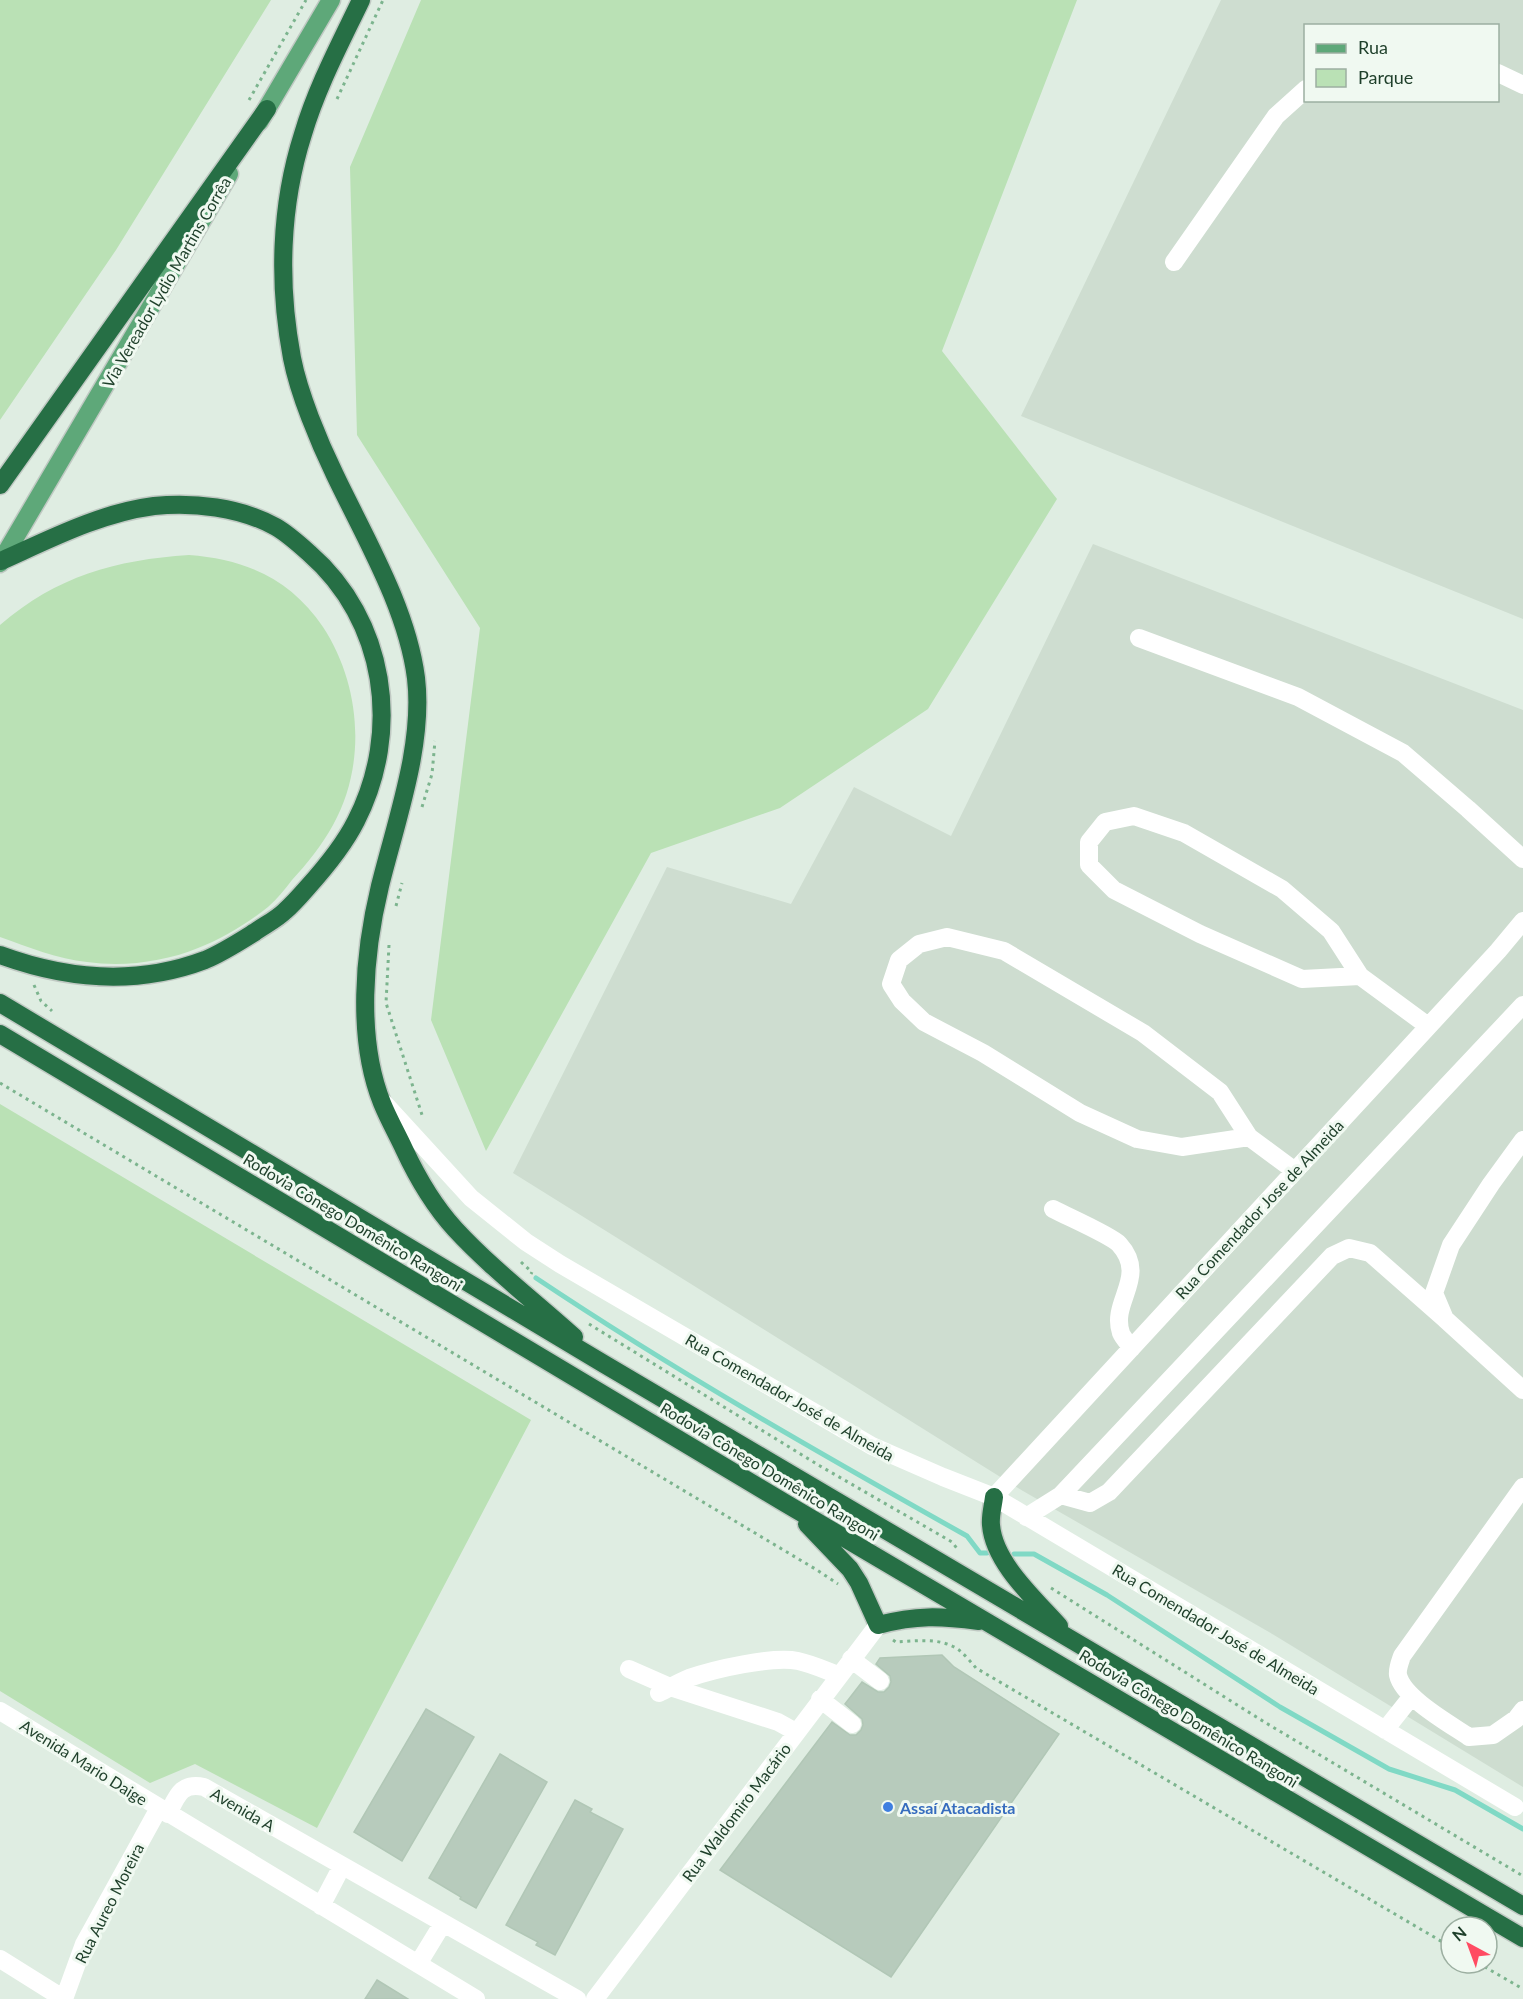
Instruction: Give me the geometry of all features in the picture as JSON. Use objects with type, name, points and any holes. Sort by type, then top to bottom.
[{"type":"highway","points":[[361,0],[316,95],[302,135],[284,226],[283,272],[293,361],[306,403],[330,466],[397,608],[410,647],[416,676],[417,701],[413,755],[373,918],[366,976],[365,1014],[368,1042],[381,1100],[422,1184],[453,1227],[484,1259],[548,1312],[604,1364]]},
{"type":"highway","points":[[0,485],[267,109]]},
{"type":"highway","points":[[0,955],[75,976],[117,978],[162,973],[206,960],[243,940],[285,912],[326,867],[356,822],[377,760],[382,714],[379,679],[372,648],[354,606],[336,579],[312,555],[276,527],[255,518],[208,506],[184,504],[153,506],[98,519],[1,562]]},
{"type":"highway","name":"Rodovia Cônego Domênico Rangoni","points":[[0,1003],[604,1364],[1523,1906]]},
{"type":"highway","name":"Rodovia Cônego Domênico Rangoni","points":[[0,1034],[785,1503],[1523,1938]]},
{"type":"highway","points":[[994,1497],[991,1527],[993,1538],[1006,1564],[1072,1640]]},
{"type":"highway","points":[[785,1503],[850,1569],[878,1624],[928,1616],[987,1622]]},
{"type":"main road","name":"Via Vereador Lydio Martins Corrêa","points":[[1,562],[331,0]]},
{"type":"street","points":[[1499,74],[1523,85]]},
{"type":"street","points":[[1174,262],[1276,116],[1304,90]]},
{"type":"street","points":[[1139,638],[1298,697],[1403,753],[1523,859]]},
{"type":"street","points":[[1360,976],[1302,980],[1200,934],[1114,890],[1089,864],[1089,842],[1104,822],[1134,816],[1184,834],[1282,889],[1331,931],[1360,976],[1428,1026]]},
{"type":"street","name":"Rua Comendador Jose de Almeida","points":[[994,1497],[1498,951],[1523,921]]},
{"type":"street","points":[[1250,1137],[1182,1147],[1137,1139],[1080,1113],[983,1053],[924,1022],[902,1001],[891,984],[899,960],[919,944],[947,937],[1004,951],[1143,1033],[1220,1092],[1250,1137],[1295,1171]]},
{"type":"street","points":[[1026,1517],[1061,1495],[1523,1005]]},
{"type":"street","name":"Rua Comendador José de Almeida","points":[[381,1100],[471,1198],[526,1242],[560,1264],[872,1446],[942,1478],[994,1497],[1515,1807]]},
{"type":"street","points":[[1445,1319],[1434,1293],[1451,1245],[1523,1140]]},
{"type":"street","points":[[1053,1209],[1117,1242],[1131,1261],[1130,1280],[1119,1320],[1121,1333],[1132,1348]]},
{"type":"street","points":[[1061,1495],[1090,1503],[1108,1492],[1332,1256],[1349,1248],[1370,1253],[1523,1390]]},
{"type":"street","points":[[1523,1487],[1402,1656],[1398,1673],[1402,1684],[1412,1696],[1469,1737],[1493,1735],[1516,1719],[1523,1710]]},
{"type":"street","name":"Rua Waldomiro Macário","points":[[595,1999],[878,1624]]},
{"type":"street","points":[[851,1659],[880,1682]]},
{"type":"street","points":[[665,1690],[688,1678],[766,1661],[796,1661],[820,1667],[838,1676]]},
{"type":"street","points":[[629,1670],[665,1690],[778,1722],[796,1731]]},
{"type":"street","points":[[1385,1730],[1412,1696]]},
{"type":"street","points":[[820,1700],[852,1724]]},
{"type":"street","name":"Avenida Mario Daige","points":[[0,1711],[163,1811]]},
{"type":"street","name":"Avenida A","points":[[163,1811],[184,1789],[194,1785],[204,1787],[577,1999]]},
{"type":"street","points":[[163,1811],[476,1999]]},
{"type":"street","name":"Rua Aureo Moreira","points":[[64,1999],[84,1944],[163,1811]]},
{"type":"street","points":[[321,1906],[342,1866]]},
{"type":"street","points":[[418,1964],[443,1923]]},
{"type":"street","points":[[0,1959],[64,1999]]},
{"type":"path","points":[[0,1083],[839,1585]]},
{"type":"path","points":[[878,1624],[896,1642],[936,1642],[958,1649],[976,1668],[1439,1940]]},
{"type":"path","points":[[1499,1975],[1523,1989]]},
{"type":"shaded area","points":[[1221,0],[1523,0],[1523,619],[1021,416]]},
{"type":"shaded area","points":[[1093,544],[1523,710],[1523,1787],[1274,1635],[1023,1491],[513,1173],[667,867],[791,904],[854,787],[951,836]]},
{"type":"green space","points":[[0,0],[271,0],[116,250],[0,420]]},
{"type":"green space","points":[[421,0],[1077,0],[942,351],[1057,499],[928,709],[780,808],[651,853],[486,1151],[431,1020],[480,628],[357,435],[350,167]]},
{"type":"green space","points":[[189,555],[229,561],[265,574],[281,584],[310,610],[336,650],[352,699],[355,751],[344,801],[333,825],[309,861],[268,907],[225,935],[185,953],[144,962],[101,963],[54,955],[0,937],[0,625],[43,594],[88,574],[136,561]]},
{"type":"green space","points":[[0,1104],[531,1420],[317,1828],[195,1764],[150,1783],[0,1691]]},
{"type":"building","points":[[942,1655],[954,1667],[1059,1734],[891,1977],[720,1870],[832,1722],[850,1735],[856,1735],[861,1730],[862,1719],[845,1704],[862,1682],[878,1692],[884,1692],[889,1687],[890,1676],[876,1664],[880,1658]]},
{"type":"building","points":[[426,1709],[474,1737],[402,1861],[354,1832]]},
{"type":"building","points":[[500,1754],[547,1782],[476,1908],[429,1878]]},
{"type":"building","points":[[575,1800],[592,1809],[590,1812],[623,1829],[555,1955],[536,1945],[538,1942],[506,1925]]},
{"type":"building","points":[[377,1980],[408,1999],[365,1999]]},
{"type":"waterway","points":[[536,1278],[695,1379],[967,1536],[980,1553],[987,1553]]},
{"type":"waterway","points":[[1014,1554],[1034,1554],[1107,1595],[1280,1707],[1389,1769],[1455,1790],[1523,1829]]},
{"type":"place","name":"Assaí Atacadista","points":[[888,1807]]}]
